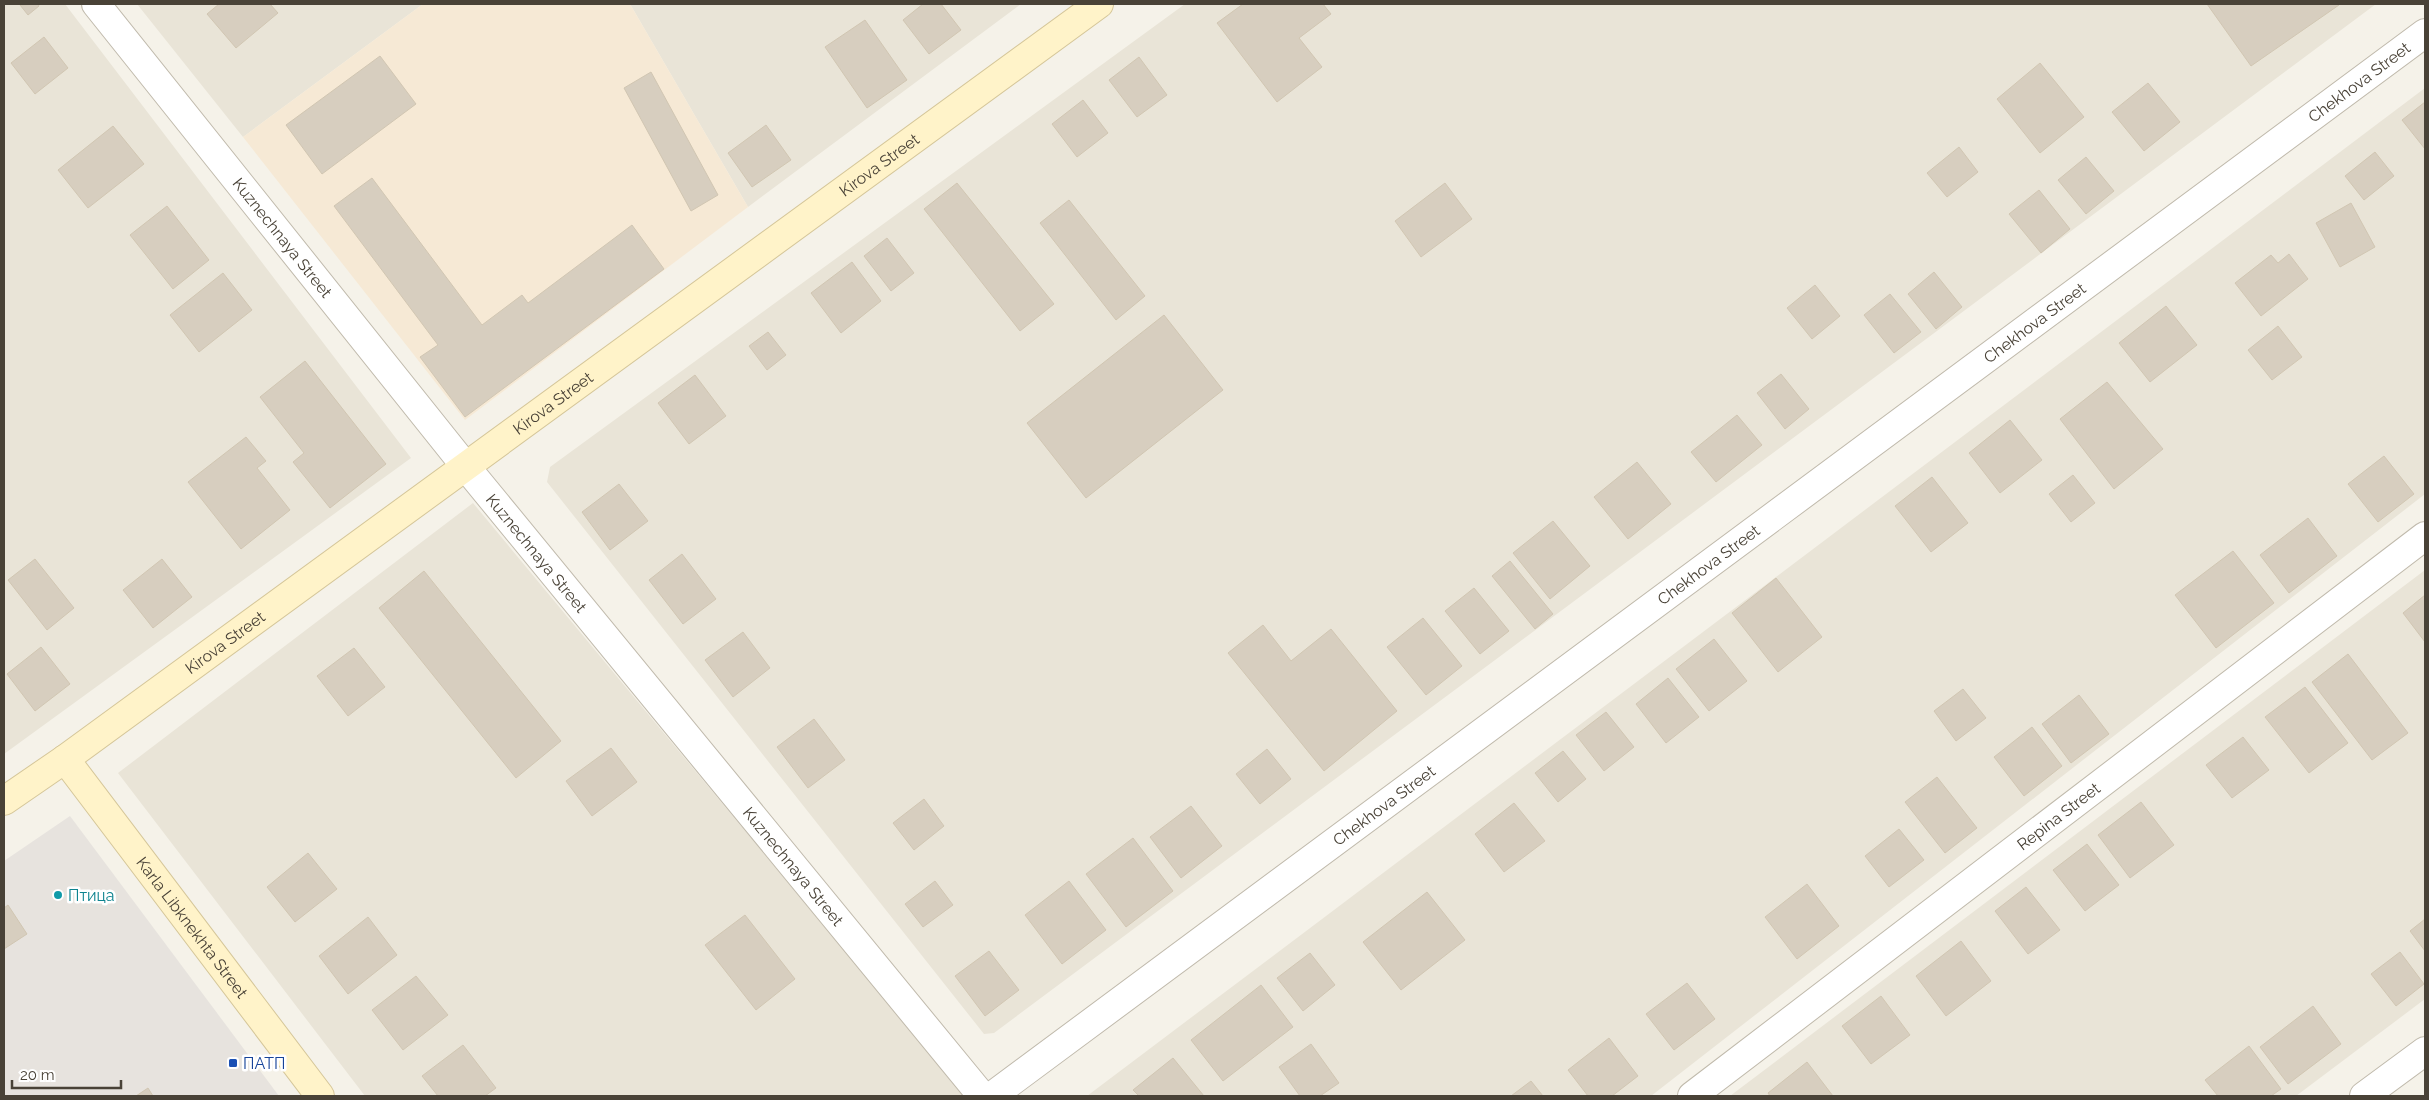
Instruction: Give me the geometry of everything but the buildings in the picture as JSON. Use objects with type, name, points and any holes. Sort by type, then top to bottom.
[{"type":"main road","name":"Kirova Street","points":[[4,801],[65,759],[1099,4]]},
{"type":"main road","name":"Karla Libknekhta Street","points":[[65,759],[320,1096]]},
{"type":"street","name":"Kuznechnaya Street","points":[[96,4],[466,467],[982,1096]]},
{"type":"street","name":"Chekhova Street","points":[[992,1096],[2425,33]]},
{"type":"street","name":"Repina Street","points":[[1692,1096],[2425,536]]},
{"type":"street","points":[[2364,1096],[2425,1051]]},
{"type":"shaded area","points":[[4,4],[65,4],[411,458],[4,754]]},
{"type":"shaded area","points":[[137,4],[423,4],[243,137]]},
{"type":"shaded area","points":[[423,4],[630,4],[748,207],[465,420],[243,137]]},
{"type":"shaded area","points":[[630,4],[1021,4],[748,207]]},
{"type":"shaded area","points":[[1185,4],[2376,4],[994,1033],[984,1034],[547,482],[550,467]]},
{"type":"shaded area","points":[[2425,88],[2425,494],[1651,1096],[1087,1096]]},
{"type":"shaded area","points":[[473,503],[965,1096],[365,1096],[118,773]]},
{"type":"shaded area","points":[[2425,570],[2425,999],[2296,1096],[1730,1096]]},
{"type":"shaded area","points":[[70,816],[279,1096],[4,1096],[4,861]]},
{"type":"place","name":"Птица","points":[[58,895]]},
{"type":"place","name":"ПАТП","points":[[233,1063]]}]
